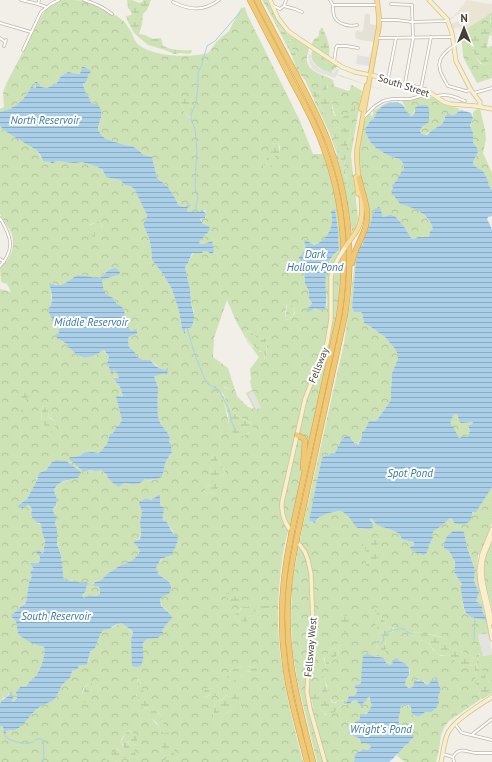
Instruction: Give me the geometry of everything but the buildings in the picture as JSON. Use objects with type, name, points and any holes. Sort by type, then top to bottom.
[{"type":"highway","points":[[250,0],[308,111],[328,158],[338,197],[344,259],[343,288],[340,311],[286,561],[282,590],[282,642],[288,682],[307,762]]},
{"type":"highway","points":[[257,0],[316,114],[332,151],[341,184],[350,247],[350,276],[343,327],[290,573],[288,641],[295,686],[313,762]]},
{"type":"highway","points":[[350,276],[355,251],[366,227],[367,219],[367,209],[359,178]]},
{"type":"highway","points":[[297,435],[305,441],[302,486]]},
{"type":"main road","name":"South Street","points":[[270,0],[280,21],[288,31],[334,62],[349,70],[421,89],[444,102],[451,104],[480,106],[492,109]]},
{"type":"main road","points":[[429,0],[432,5],[448,20],[453,37],[456,62],[472,92],[480,102],[480,106]]},
{"type":"main road","points":[[370,75],[380,20],[377,2]]},
{"type":"main road","name":"Fellsway","points":[[282,513],[283,501],[297,435],[308,391],[327,343],[331,319],[331,276],[333,268],[356,232],[362,218],[363,209],[357,152],[370,75]]},
{"type":"main road","name":"Fellsway","points":[[360,223],[354,150],[370,75]]},
{"type":"main road","name":"Fellsway West","points":[[282,513],[286,525],[305,552],[310,567],[314,624],[307,692],[310,709],[325,762]]},
{"type":"main road","points":[[491,622],[480,584],[479,568],[482,551],[492,529]]},
{"type":"main road","points":[[492,536],[484,555],[482,571],[491,622],[492,639]]},
{"type":"main road","points":[[441,762],[447,734],[455,723],[491,697]]},
{"type":"street","points":[[21,0],[46,7]]},
{"type":"street","points":[[38,4],[39,0]]},
{"type":"street","points":[[23,50],[41,12],[46,7],[59,0]]},
{"type":"street","points":[[84,0],[100,6],[112,14]]},
{"type":"street","points":[[173,2],[192,9],[209,6],[219,0]]},
{"type":"street","points":[[284,6],[286,0]]},
{"type":"street","points":[[330,0],[333,5],[334,16],[339,22],[353,26],[357,25]]},
{"type":"street","points":[[333,5],[377,2]]},
{"type":"street","points":[[391,4],[412,4],[413,38],[405,84]]},
{"type":"street","points":[[272,6],[280,9],[284,6],[297,9],[302,12]]},
{"type":"street","points":[[380,20],[413,22],[448,20]]},
{"type":"street","points":[[0,23],[32,32]]},
{"type":"street","points":[[377,38],[453,37]]},
{"type":"street","points":[[0,38],[6,41],[4,46]]},
{"type":"street","points":[[388,80],[396,38]]},
{"type":"street","points":[[421,89],[431,38]]},
{"type":"street","points":[[334,62],[337,46],[358,48]]},
{"type":"street","points":[[454,46],[449,48],[440,58],[439,69],[448,86],[472,92],[492,88]]},
{"type":"street","points":[[362,122],[366,114],[377,104],[383,101],[392,99],[410,99],[430,93]]},
{"type":"street","name":"South Street","points":[[436,97],[444,95],[465,101]]},
{"type":"street","points":[[0,218],[7,229],[11,243],[8,256],[0,266]]},
{"type":"street","points":[[0,259],[4,262]]},
{"type":"street","points":[[472,735],[492,719]]},
{"type":"street","points":[[455,723],[461,732],[492,740]]},
{"type":"street","points":[[476,731],[475,734],[478,737]]},
{"type":"street","points":[[454,762],[453,757],[456,752],[462,750],[477,753],[492,752]]},
{"type":"street","points":[[443,754],[453,757]]},
{"type":"shaded area","points":[[467,0],[492,4],[492,12],[460,33],[459,27],[453,29],[451,24],[461,20],[458,14],[450,20],[449,18],[454,16]]},
{"type":"shaded area","points":[[365,14],[370,14],[370,24],[377,25],[374,42],[356,39],[355,33],[357,30],[361,32],[363,31]]},
{"type":"shaded area","points":[[370,53],[371,58],[369,66],[356,64],[357,55],[369,57]]},
{"type":"shaded area","points":[[308,54],[311,55],[311,59],[314,64],[320,69],[332,73],[334,73],[336,68],[339,70],[335,78],[314,70],[310,65]]},
{"type":"shaded area","points":[[253,391],[261,407],[256,410],[248,394]]},
{"type":"shaded area","points":[[489,634],[487,635],[492,651],[490,651],[492,654],[483,656],[478,635]]},
{"type":"green space","points":[[82,0],[100,4],[125,23],[130,29],[135,41],[139,45],[154,52],[182,56],[208,53],[217,41],[229,31],[241,8],[245,7],[247,14],[300,121],[313,154],[323,154],[328,169],[340,231],[341,262],[339,294],[332,336],[295,506],[283,553],[278,600],[280,653],[290,708],[303,762],[174,762],[174,751],[167,732],[163,734],[161,715],[147,703],[143,694],[140,680],[137,678],[138,686],[136,695],[141,706],[150,710],[152,713],[152,719],[160,728],[163,744],[160,751],[166,760],[165,762],[115,762],[118,760],[122,761],[123,758],[129,759],[130,756],[135,758],[134,747],[127,741],[136,746],[137,736],[130,730],[121,740],[121,743],[125,749],[123,754],[121,755],[121,752],[117,748],[110,756],[106,757],[107,762],[0,762],[0,726],[3,727],[5,733],[6,731],[10,730],[13,731],[17,729],[40,706],[55,699],[58,691],[72,671],[78,669],[79,665],[85,665],[88,662],[90,652],[95,648],[103,630],[123,623],[133,633],[131,639],[133,666],[136,667],[143,663],[143,643],[147,639],[159,637],[163,633],[162,629],[169,622],[171,616],[165,608],[162,607],[160,599],[169,594],[171,586],[167,580],[158,574],[156,568],[161,560],[169,556],[178,540],[167,522],[163,520],[164,508],[160,505],[160,495],[152,500],[145,498],[141,500],[141,532],[139,539],[136,540],[136,545],[140,550],[136,557],[107,574],[101,580],[92,584],[99,587],[100,594],[97,596],[89,595],[84,598],[82,595],[89,584],[87,582],[78,583],[74,580],[66,581],[63,577],[61,555],[57,542],[56,520],[53,508],[57,505],[54,490],[56,487],[64,481],[78,478],[64,461],[54,461],[47,469],[40,472],[27,499],[18,505],[26,505],[30,507],[32,510],[31,514],[41,525],[45,539],[43,553],[42,554],[39,550],[37,552],[40,557],[39,564],[30,564],[34,569],[30,571],[32,576],[29,582],[26,602],[13,613],[13,619],[16,622],[18,634],[33,644],[44,647],[44,654],[38,672],[26,687],[21,686],[16,692],[17,698],[13,702],[9,693],[7,697],[3,698],[0,705],[0,289],[11,292],[7,284],[1,281],[0,268],[11,254],[13,239],[11,232],[0,214],[0,125],[3,130],[26,142],[36,150],[42,160],[50,162],[51,164],[56,161],[74,163],[82,162],[101,168],[106,177],[120,180],[125,185],[132,187],[135,190],[147,215],[143,224],[149,238],[152,260],[172,289],[179,311],[182,329],[185,335],[185,329],[192,327],[194,312],[185,267],[193,253],[202,253],[207,251],[211,254],[213,244],[211,241],[199,244],[210,230],[209,226],[203,224],[200,218],[206,218],[205,210],[200,212],[187,212],[187,208],[191,206],[190,203],[185,207],[179,206],[168,187],[157,178],[152,157],[144,155],[132,146],[106,139],[102,136],[98,130],[102,113],[96,104],[91,103],[83,85],[87,81],[87,76],[90,73],[81,71],[78,75],[68,72],[61,76],[56,84],[47,88],[41,87],[35,83],[36,88],[31,87],[26,96],[18,103],[10,109],[0,112],[0,109],[4,107],[3,92],[7,82],[46,8],[58,1]],"holes":[[[185,96],[193,107],[191,119],[184,112],[179,97]],[[276,143],[279,144],[279,153],[272,159],[267,170],[263,165],[266,165],[267,152]],[[335,209],[339,250],[332,257],[326,269],[325,278],[327,305],[323,310],[315,308],[309,311],[307,308],[310,307],[312,303],[309,300],[309,292],[305,281],[304,270],[300,262],[306,245],[315,244],[322,240],[328,234],[332,226],[331,213]],[[99,221],[103,225],[101,227],[102,230],[94,233],[89,225]],[[111,269],[119,275],[101,280],[105,294],[114,299],[123,309],[129,328],[131,331],[134,330],[137,334],[128,338],[129,347],[134,351],[137,357],[151,361],[161,369],[165,370],[166,375],[154,375],[158,387],[158,416],[169,435],[169,442],[172,445],[172,452],[166,461],[162,477],[151,480],[145,479],[136,484],[124,483],[120,486],[115,485],[101,470],[89,470],[85,472],[70,457],[75,457],[83,453],[99,453],[107,444],[110,435],[122,420],[116,397],[119,395],[121,397],[123,396],[120,387],[114,379],[114,377],[119,378],[117,372],[113,370],[111,373],[107,362],[109,357],[103,350],[94,356],[88,357],[75,353],[68,347],[67,344],[61,341],[58,330],[61,325],[53,318],[48,308],[50,307],[52,301],[51,283],[59,285],[66,283],[79,275],[100,279],[105,272]],[[227,300],[236,321],[249,344],[259,357],[250,369],[252,390],[246,393],[254,409],[248,407],[237,396],[228,368],[213,357],[214,338]],[[287,304],[294,308],[295,312],[292,317],[286,320],[285,312]],[[246,331],[251,332],[258,339],[263,337],[266,339],[267,361],[264,359],[265,356],[263,352],[260,352],[258,349],[253,347],[245,333]],[[207,379],[215,381],[218,385],[230,389],[230,391],[223,392],[223,394],[229,407],[234,413],[240,418],[251,423],[251,430],[249,433],[239,435],[230,429],[224,402],[218,391],[207,382]],[[44,406],[48,411],[49,417],[55,421],[56,424],[52,429],[50,436],[41,420],[42,408]],[[213,456],[217,458],[225,472],[219,478],[219,488],[212,493],[207,494],[205,492],[206,487],[208,485],[211,486],[214,479],[210,473],[211,458]],[[254,605],[257,607],[266,606],[272,610],[258,610],[243,621],[235,620],[236,611],[239,612],[244,606],[247,607]],[[242,666],[255,668],[249,672],[246,672],[236,681],[231,682],[227,677],[227,673]],[[92,682],[91,693],[85,702],[80,703],[84,687]],[[210,688],[217,689],[219,693],[216,696],[212,694],[204,698],[202,696],[205,690]],[[235,691],[237,693],[236,696],[242,696],[242,707],[234,708],[221,717],[213,717],[215,702],[223,699],[226,695],[232,698]]]},
{"type":"green space","points":[[127,0],[132,0],[139,3],[143,0],[151,0],[147,10],[143,14],[139,34],[153,39],[161,38],[163,46],[177,50],[192,50],[191,53],[174,54],[148,45],[134,33],[128,22],[126,16],[131,15],[132,13],[128,8]]},
{"type":"green space","points":[[262,0],[267,0],[276,18],[287,34],[275,22]]},
{"type":"green space","points":[[492,12],[490,23],[472,31],[470,35],[471,45],[479,62],[484,65],[489,61],[492,61],[492,78],[477,83],[463,56],[461,32]]},
{"type":"green space","points":[[492,16],[492,35],[489,36],[487,47],[492,46],[492,61],[489,61],[484,65],[478,60],[473,51],[470,41],[470,33],[491,22],[490,18]]},
{"type":"green space","points":[[273,19],[281,30],[292,37],[293,40],[288,41],[288,43],[297,56],[300,68],[307,78],[310,87],[313,90],[321,92],[325,85],[325,81],[328,81],[327,92],[331,99],[333,112],[336,118],[330,117],[324,113],[320,105],[313,97],[305,80],[298,72],[292,56]]},
{"type":"green space","points":[[321,28],[323,28],[328,40],[329,56],[312,45],[313,41],[319,36]]},
{"type":"green space","points":[[292,37],[309,47],[307,61],[308,65],[314,71],[333,80],[334,86],[348,91],[352,85],[362,91],[351,155],[358,218],[356,227],[352,232],[337,154],[330,134],[313,97],[320,105],[323,112],[331,117],[336,116],[333,110],[331,97],[327,92],[328,85],[325,82],[321,92],[313,90],[310,87],[307,78],[300,69],[297,56],[288,43],[288,41],[293,39]],"holes":[[[337,127],[343,131],[347,128],[350,130],[351,134],[347,144],[347,153],[344,166],[350,196],[335,142],[335,131]]]},
{"type":"green space","points":[[312,51],[337,66],[331,72],[393,94],[319,68],[313,61],[311,55]]},
{"type":"green space","points":[[181,96],[187,96],[193,107],[191,112],[192,119],[184,112],[179,98]]},
{"type":"green space","points":[[426,96],[433,97],[445,105],[458,108],[460,111],[454,115],[451,114],[444,117],[444,121],[441,125],[425,135],[422,134],[420,130],[429,122],[429,107],[417,106],[411,117],[409,113],[407,113],[402,101],[413,100]]},
{"type":"green space","points":[[392,102],[384,105],[377,111],[374,118],[366,127],[366,134],[376,148],[389,156],[399,159],[403,163],[404,169],[397,181],[393,184],[393,188],[391,190],[399,203],[409,206],[425,215],[430,221],[433,229],[430,231],[429,237],[421,236],[414,239],[411,238],[396,217],[389,215],[383,217],[381,210],[375,209],[375,212],[372,213],[371,221],[363,241],[363,245],[360,246],[368,225],[358,156],[363,124],[368,115],[373,115],[373,110],[385,104]]},
{"type":"green space","points":[[355,106],[355,110],[350,122],[339,122],[341,118],[347,115],[349,108]]},
{"type":"green space","points":[[480,108],[486,139],[483,153],[492,173],[492,190],[484,172],[475,167],[473,164],[478,149],[473,142],[473,133],[470,128],[473,112]]},
{"type":"green space","points":[[337,127],[343,131],[348,127],[350,128],[351,134],[347,144],[347,153],[344,166],[347,179],[351,185],[350,196],[335,142],[335,130]]},
{"type":"green space","points":[[276,143],[279,145],[279,153],[272,159],[272,168],[267,170],[263,167],[263,165],[266,165],[267,163],[266,152]]},
{"type":"green space","points":[[99,221],[103,224],[101,227],[102,231],[95,232],[95,236],[93,238],[88,226]]},
{"type":"green space","points":[[358,253],[356,260],[352,307],[354,312],[361,312],[364,323],[385,337],[398,355],[398,359],[392,373],[391,400],[377,420],[371,421],[362,434],[362,437],[357,445],[350,437],[335,453],[328,456],[325,455],[322,458],[310,522],[316,522],[322,515],[336,511],[345,513],[349,516],[358,528],[366,528],[372,523],[371,518],[378,525],[398,533],[403,540],[414,542],[414,545],[411,546],[412,551],[415,550],[416,552],[423,554],[427,553],[434,531],[450,518],[454,523],[471,515],[472,512],[475,512],[492,487],[492,523],[478,555],[477,570],[481,600],[484,606],[492,614],[492,627],[488,627],[491,647],[487,634],[478,635],[483,656],[492,654],[492,685],[477,665],[480,654],[478,653],[474,658],[464,652],[447,648],[444,638],[413,632],[413,635],[421,641],[423,640],[429,643],[433,650],[441,656],[449,655],[464,666],[474,665],[476,676],[475,683],[479,690],[481,699],[449,721],[445,726],[441,735],[436,762],[405,762],[397,756],[399,751],[412,740],[410,732],[403,728],[399,722],[401,706],[410,706],[411,712],[416,716],[420,716],[425,712],[432,712],[435,709],[441,689],[436,677],[428,685],[424,681],[417,680],[413,687],[408,688],[405,684],[410,671],[408,666],[396,661],[393,661],[390,665],[386,663],[384,658],[386,647],[385,639],[394,631],[394,628],[387,627],[382,618],[381,611],[375,611],[379,619],[375,624],[377,633],[378,634],[382,631],[383,634],[376,642],[376,656],[363,657],[361,683],[354,686],[357,690],[356,694],[349,696],[346,701],[340,700],[333,703],[322,675],[320,684],[322,692],[315,694],[311,691],[313,708],[317,706],[319,707],[325,715],[333,713],[342,704],[348,705],[355,700],[361,707],[369,697],[372,705],[370,710],[367,714],[363,714],[360,720],[353,724],[353,729],[350,731],[351,735],[358,737],[361,743],[370,745],[371,747],[369,750],[363,749],[356,753],[354,762],[317,762],[298,684],[293,654],[291,621],[292,585],[303,525],[344,343],[355,260]],"holes":[[[454,531],[464,532],[467,547],[475,570],[474,581],[478,590],[476,601],[486,616],[474,617],[468,615],[464,610],[461,588],[462,583],[454,572],[454,560],[449,551],[443,546],[446,539]],[[337,645],[340,645],[338,649],[339,653],[326,667],[324,659],[331,649],[335,648]]]},
{"type":"green space","points":[[287,304],[292,306],[295,310],[293,316],[286,320],[285,319]]},
{"type":"green space","points":[[246,331],[251,332],[258,339],[263,337],[266,339],[267,361],[264,361],[264,353],[250,343],[245,333]]},
{"type":"green space","points":[[213,378],[218,385],[220,384],[225,388],[230,389],[230,392],[223,392],[222,394],[231,410],[237,416],[252,424],[254,429],[244,436],[233,433],[229,426],[228,414],[224,402],[218,391],[207,382],[206,379]]},
{"type":"green space","points":[[24,386],[26,393],[29,396],[24,402],[23,414],[21,417],[21,393]]},
{"type":"green space","points":[[44,406],[48,411],[49,418],[56,422],[50,437],[41,421],[42,409]]},
{"type":"green space","points":[[454,414],[457,414],[458,419],[463,423],[473,422],[468,428],[470,431],[467,437],[464,436],[460,438],[457,436],[451,423]]},
{"type":"green space","points":[[215,456],[217,458],[225,472],[219,478],[220,485],[218,489],[207,494],[205,491],[206,487],[208,485],[211,486],[213,480],[210,473],[211,458]]},
{"type":"green space","points":[[376,535],[382,540],[378,546],[383,554],[383,558],[382,560],[378,558],[371,563],[369,568],[367,568],[363,558],[366,551],[362,543],[370,537]]},
{"type":"green space","points":[[492,539],[492,608],[486,585],[484,567],[486,555]]},
{"type":"green space","points":[[226,593],[239,597],[241,603],[235,605],[225,596]]},
{"type":"green space","points":[[269,603],[274,610],[258,610],[248,617],[247,622],[235,620],[236,611],[239,612],[243,606],[247,607],[253,604],[257,607],[265,606]]},
{"type":"green space","points":[[375,608],[381,610],[382,618],[387,627],[394,630],[386,639],[384,658],[376,656],[376,642],[383,633],[382,631],[378,634],[377,633],[375,624],[379,619]]},
{"type":"green space","points":[[341,615],[349,616],[350,618],[349,625],[344,634],[341,622]]},
{"type":"green space","points":[[413,632],[442,637],[444,638],[447,648],[464,652],[474,658],[479,653],[480,656],[477,665],[492,685],[492,693],[483,699],[480,697],[479,690],[475,683],[476,676],[474,665],[464,666],[449,655],[439,654],[429,643],[417,639],[412,634]]},
{"type":"green space","points":[[338,643],[340,644],[338,649],[339,653],[326,668],[325,657],[331,649],[335,648]]},
{"type":"green space","points":[[242,666],[248,666],[258,670],[246,672],[240,677],[238,682],[231,682],[227,677],[227,673]]},
{"type":"green space","points":[[322,675],[332,703],[339,700],[347,700],[346,704],[342,704],[334,713],[327,716],[319,707],[313,707],[310,695],[311,690],[315,694],[322,692],[320,684]]},
{"type":"green space","points":[[137,676],[147,702],[161,715],[164,725],[163,734],[168,732],[170,735],[174,751],[174,762],[165,762],[166,760],[160,751],[162,742],[159,726],[152,719],[150,710],[140,705],[136,693],[138,686]]},
{"type":"green space","points":[[92,682],[92,685],[90,695],[82,704],[80,703],[79,699],[85,687]]},
{"type":"green space","points":[[210,688],[218,689],[219,693],[216,696],[211,694],[202,698],[201,696],[203,692]]},
{"type":"green space","points":[[234,691],[237,692],[237,696],[242,696],[242,707],[234,708],[214,720],[215,702],[223,699],[226,695],[232,698]]},
{"type":"green space","points":[[129,730],[133,734],[136,733],[137,735],[137,747],[133,743],[127,742],[134,747],[136,758],[130,756],[129,760],[124,758],[122,761],[118,760],[115,762],[107,762],[106,757],[110,756],[116,748],[121,752],[121,755],[123,754],[125,749],[121,742]]},
{"type":"water","name":"North Reservoir","points":[[82,67],[91,71],[87,76],[87,81],[83,85],[91,103],[97,104],[100,108],[102,114],[98,130],[102,136],[106,139],[132,146],[144,155],[152,157],[157,178],[168,187],[179,206],[185,207],[190,203],[191,206],[187,208],[187,212],[200,212],[203,210],[206,214],[205,218],[200,219],[203,224],[209,226],[210,230],[199,244],[212,241],[214,251],[212,254],[207,251],[202,253],[192,253],[185,267],[194,319],[192,327],[185,329],[185,335],[182,329],[179,311],[172,289],[152,260],[149,238],[143,224],[147,215],[135,190],[132,187],[125,185],[120,180],[106,177],[102,169],[95,166],[82,162],[74,163],[56,161],[52,164],[50,162],[43,161],[40,154],[35,149],[3,130],[0,125],[0,112],[10,109],[18,103],[26,96],[31,87],[36,88],[35,82],[37,82],[41,87],[47,88],[56,84],[61,76],[68,72],[80,74]]},
{"type":"water","name":"Spot Pond","points":[[395,102],[400,103],[404,106],[407,113],[409,113],[411,117],[415,112],[416,107],[421,105],[428,106],[429,122],[420,130],[424,135],[427,135],[441,125],[445,116],[448,114],[454,115],[461,110],[471,113],[473,118],[470,126],[473,133],[473,142],[478,149],[473,164],[483,171],[492,190],[492,216],[488,217],[487,219],[492,229],[492,487],[476,512],[472,512],[470,521],[464,524],[456,524],[450,518],[434,531],[428,550],[426,554],[423,555],[412,551],[410,547],[414,545],[414,542],[403,540],[398,533],[377,525],[371,518],[370,520],[373,527],[370,529],[356,527],[349,517],[343,512],[339,511],[328,513],[318,518],[315,523],[309,521],[322,458],[325,455],[328,456],[331,453],[335,453],[342,439],[346,436],[349,436],[355,444],[358,445],[362,437],[362,432],[365,430],[369,421],[377,420],[391,400],[392,373],[398,359],[398,355],[385,337],[364,323],[362,313],[354,312],[352,307],[356,260],[359,247],[363,245],[363,241],[371,221],[372,213],[379,207],[383,217],[392,215],[396,217],[411,238],[414,239],[418,237],[429,237],[430,231],[433,229],[431,223],[424,215],[416,209],[400,204],[391,191],[393,188],[392,185],[404,169],[403,163],[399,159],[389,156],[376,148],[366,134],[365,129],[374,118],[377,111],[384,105]],"holes":[[[454,414],[457,414],[461,423],[473,422],[468,426],[470,431],[467,437],[464,436],[459,438],[451,424]]]},
{"type":"water","name":"Dark Hollow Pond","points":[[335,209],[339,250],[330,259],[326,269],[326,306],[324,310],[315,308],[308,311],[307,308],[310,307],[312,303],[309,299],[309,292],[305,283],[304,270],[299,257],[305,249],[304,239],[314,245],[319,243],[327,236],[332,222],[331,212]]},
{"type":"water","name":"Middle Reservoir","points":[[116,268],[120,272],[119,275],[102,280],[105,293],[113,298],[117,304],[122,307],[130,330],[137,330],[137,334],[128,338],[129,347],[134,351],[137,357],[144,360],[150,360],[161,369],[165,370],[168,368],[167,375],[163,374],[154,376],[158,387],[158,416],[169,435],[169,442],[172,445],[172,452],[166,461],[162,477],[151,480],[145,479],[138,484],[124,483],[119,487],[113,483],[101,470],[89,470],[84,472],[69,459],[70,457],[75,457],[83,453],[99,453],[107,444],[110,434],[113,433],[122,420],[116,397],[117,395],[123,396],[120,387],[113,378],[119,378],[117,372],[113,370],[113,374],[111,373],[107,362],[109,357],[104,350],[91,357],[84,357],[77,354],[68,347],[67,344],[57,338],[56,334],[59,333],[58,330],[61,327],[58,322],[51,317],[48,309],[52,298],[49,283],[61,285],[78,275],[100,278],[108,270]]},
{"type":"water","name":"South Reservoir","points":[[56,460],[66,461],[81,472],[78,478],[61,482],[54,490],[57,500],[56,506],[53,508],[56,517],[55,524],[57,529],[57,544],[61,555],[63,577],[65,580],[74,580],[81,583],[86,582],[90,584],[87,585],[86,591],[82,595],[84,598],[89,595],[97,596],[100,594],[99,587],[92,585],[121,565],[131,561],[140,551],[134,543],[140,539],[141,532],[140,522],[142,511],[139,503],[140,501],[145,498],[152,500],[160,495],[160,505],[164,508],[163,520],[167,522],[172,532],[177,536],[178,540],[171,555],[161,559],[156,568],[158,574],[169,582],[171,587],[169,594],[160,599],[161,606],[172,618],[162,630],[163,633],[158,638],[147,639],[143,643],[143,660],[140,666],[137,667],[132,666],[132,631],[122,623],[103,630],[95,648],[90,652],[87,664],[79,665],[78,669],[72,671],[70,678],[62,685],[55,699],[37,709],[23,724],[13,731],[6,731],[5,736],[3,727],[0,726],[0,705],[2,700],[11,692],[13,695],[13,702],[17,698],[16,692],[21,686],[27,686],[29,682],[34,679],[40,668],[44,650],[44,647],[30,642],[18,634],[16,622],[11,616],[26,602],[29,582],[32,576],[30,571],[34,569],[30,563],[39,563],[40,557],[36,551],[39,550],[43,554],[45,540],[40,523],[36,522],[31,515],[31,507],[28,505],[23,508],[17,506],[27,499],[39,473],[46,470],[52,462]]},
{"type":"water","points":[[453,531],[464,532],[467,547],[475,570],[474,581],[479,593],[476,601],[482,606],[482,611],[486,617],[486,620],[474,618],[468,615],[464,608],[461,589],[462,584],[454,572],[455,562],[449,551],[443,546],[447,536]]},
{"type":"water","name":"Wright's Pond","points":[[368,654],[384,658],[386,663],[390,665],[394,659],[397,658],[401,662],[405,663],[409,668],[409,675],[405,684],[408,688],[413,686],[414,680],[421,680],[428,685],[436,677],[441,689],[438,697],[439,702],[437,707],[432,712],[425,712],[420,716],[416,716],[411,712],[409,705],[401,706],[399,723],[414,736],[410,742],[389,762],[354,762],[356,753],[363,749],[368,750],[371,747],[365,743],[361,743],[359,738],[348,733],[353,729],[354,723],[360,719],[360,714],[367,714],[372,705],[369,697],[363,703],[362,708],[356,700],[348,705],[346,704],[349,696],[356,694],[357,690],[354,686],[361,683],[363,655]]},
{"type":"waterway","points":[[196,212],[198,198],[195,185],[197,151],[195,129],[191,120],[191,114],[196,103],[198,72],[207,46],[215,41],[241,11]]},
{"type":"waterway","points":[[187,328],[203,375],[208,384],[218,389],[229,409],[235,430]]},
{"type":"waterway","points":[[474,640],[475,618]]},
{"type":"waterway","points":[[381,644],[384,640],[383,636],[388,632],[397,629],[404,629],[412,634]]},
{"type":"waterway","points":[[5,736],[10,740],[22,743],[30,743],[36,739],[44,741],[43,762]]}]
